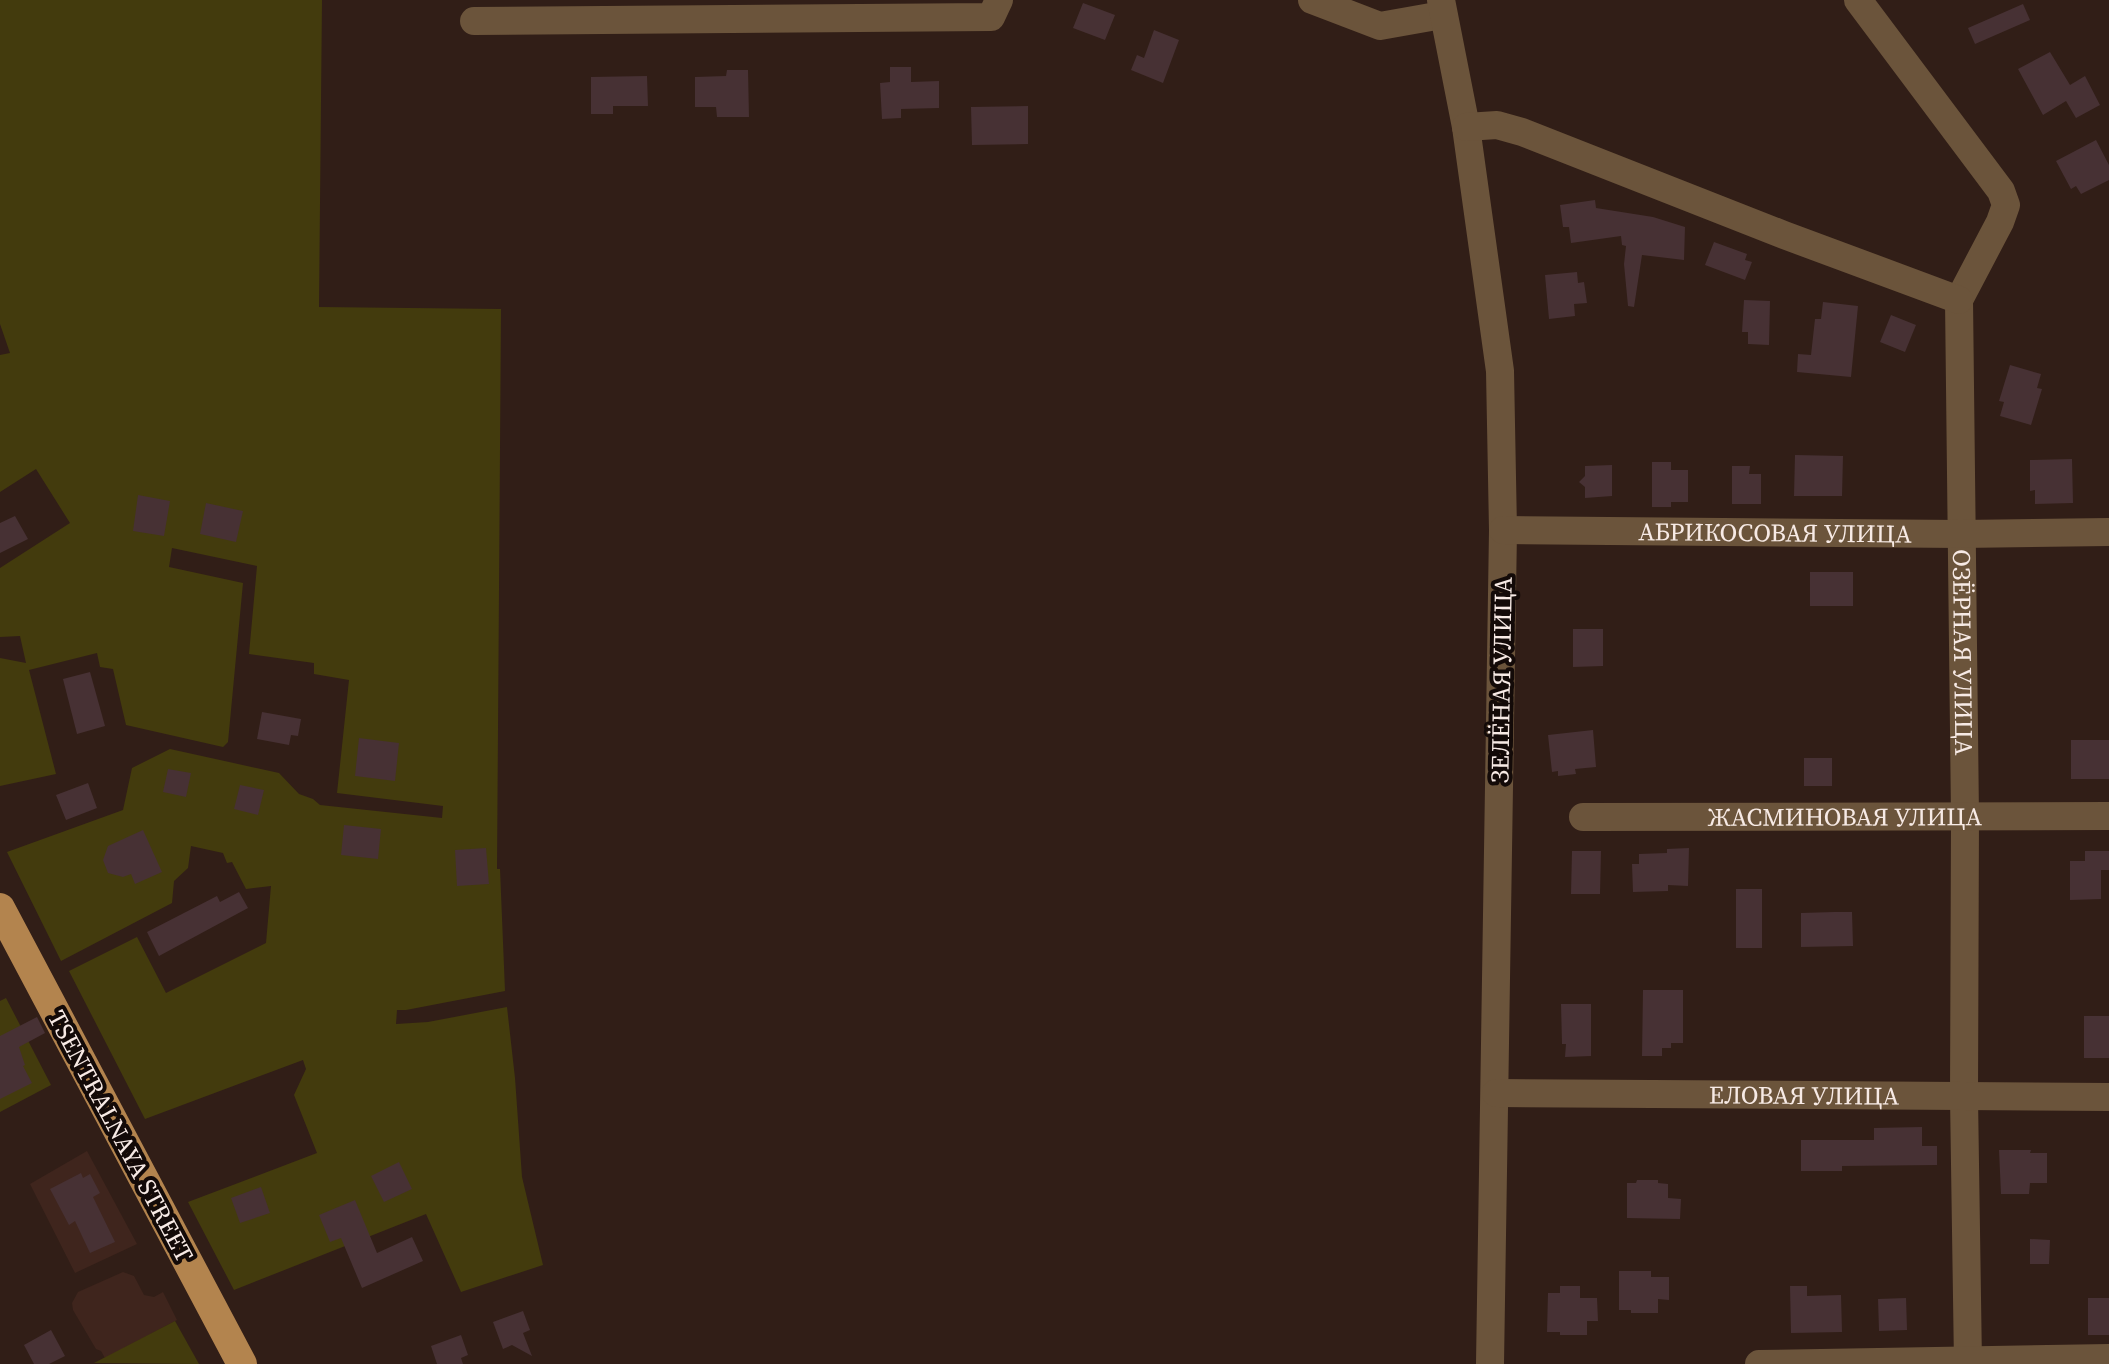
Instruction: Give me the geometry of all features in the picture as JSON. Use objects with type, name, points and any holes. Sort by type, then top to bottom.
[{"type":"main road","name":"TSENTRALNAYA STREET","points":[[0,908],[242,1364]]},
{"type":"street","points":[[474,22],[991,18],[998,0]]},
{"type":"street","points":[[1312,0],[1380,26],[1441,8]]},
{"type":"street","name":"ОЗЁРНАЯ УЛИЦА","points":[[1858,0],[2001,191],[2006,205],[1959,300],[1968,1362]]},
{"type":"street","name":"ЗЕЛЁНАЯ УЛИЦА","points":[[1441,8],[1466,127],[1500,371],[1503,530],[1490,1364]]},
{"type":"street","points":[[1466,127],[1498,125],[1522,132],[1959,300]]},
{"type":"street","name":"АБРИКОСОВАЯ УЛИЦА","points":[[1503,530],[2109,532]]},
{"type":"street","name":"ЖАСМИНОВАЯ УЛИЦА","points":[[1583,816],[2109,816]]},
{"type":"street","name":"ЕЛОВАЯ УЛИЦА","points":[[1496,1093],[2109,1097]]},
{"type":"street","points":[[1758,1364],[2109,1358]]},
{"type":"shaded area","points":[[0,0],[322,0],[319,307],[501,309],[497,869],[505,991],[397,1010],[396,1024],[507,1007],[522,1177],[543,1265],[461,1292],[426,1214],[234,1290],[188,1202],[317,1153],[294,1095],[306,1069],[303,1060],[145,1119],[69,971],[137,937],[166,993],[266,943],[271,886],[246,889],[223,853],[191,846],[188,868],[174,881],[172,903],[61,961],[7,852],[123,810],[132,768],[170,749],[279,773],[299,794],[320,805],[442,818],[443,806],[337,793],[349,680],[314,674],[314,663],[249,654],[257,566],[172,548],[169,567],[243,583],[228,742],[223,747],[126,725],[113,669],[100,667],[97,653],[29,670],[56,774],[0,786],[0,658],[26,663],[20,636],[0,637],[0,568],[70,523],[36,469],[0,492],[0,355],[10,353],[0,324]]},
{"type":"shaded area","points":[[6,998],[51,1085],[0,1112],[0,1001]]},
{"type":"shaded area","points":[[87,1151],[137,1244],[75,1273],[30,1184]]},
{"type":"shaded area","points":[[123,1272],[134,1276],[144,1295],[154,1297],[163,1292],[177,1320],[105,1358],[96,1349],[72,1303],[78,1292]]},
{"type":"shaded area","points":[[175,1321],[199,1364],[94,1363]]},
{"type":"building","points":[[1083,3],[1115,15],[1105,40],[1073,28]]},
{"type":"building","points":[[2023,4],[2030,20],[1975,44],[1968,28]]},
{"type":"building","points":[[1154,30],[1179,40],[1163,83],[1131,70],[1137,55],[1144,58]]},
{"type":"building","points":[[2050,52],[2070,85],[2085,76],[2100,105],[2076,118],[2066,101],[2043,115],[2018,69]]},
{"type":"building","points":[[890,67],[911,67],[911,82],[939,81],[939,108],[901,109],[901,118],[882,119],[880,83],[890,82]]},
{"type":"building","points":[[727,70],[748,70],[749,117],[717,117],[716,107],[695,107],[695,77],[726,76]]},
{"type":"building","points":[[647,76],[648,106],[613,106],[613,114],[591,114],[591,77]]},
{"type":"building","points":[[1028,106],[1028,144],[972,145],[971,107]]},
{"type":"building","points":[[2096,140],[2109,165],[2109,180],[2081,194],[2076,186],[2071,189],[2056,161]]},
{"type":"building","points":[[1595,200],[1596,208],[1653,217],[1685,227],[1684,260],[1642,255],[1634,307],[1628,306],[1626,246],[1622,245],[1621,236],[1571,243],[1569,227],[1563,227],[1560,205]]},
{"type":"building","points":[[1714,242],[1747,254],[1745,260],[1752,262],[1745,280],[1705,265]]},
{"type":"building","points":[[1577,272],[1578,283],[1584,282],[1587,303],[1574,304],[1575,316],[1549,319],[1545,275]]},
{"type":"building","points":[[1744,300],[1770,301],[1769,345],[1748,344],[1748,332],[1742,332]]},
{"type":"building","points":[[1823,302],[1858,306],[1851,377],[1797,372],[1798,354],[1811,355],[1815,319],[1821,319]]},
{"type":"building","points":[[1891,315],[1916,325],[1905,352],[1880,342]]},
{"type":"building","points":[[2010,365],[2041,374],[2037,388],[2042,389],[2031,425],[2000,416],[2004,402],[1999,401]]},
{"type":"building","points":[[1795,455],[1843,456],[1842,496],[1794,496]]},
{"type":"building","points":[[2072,459],[2073,503],[2035,504],[2035,490],[2030,491],[2030,460]]},
{"type":"building","points":[[1652,462],[1671,462],[1671,470],[1688,470],[1688,502],[1652,507]]},
{"type":"building","points":[[1612,465],[1612,496],[1585,498],[1585,487],[1579,482],[1585,476],[1585,466]]},
{"type":"building","points":[[1732,466],[1750,466],[1749,474],[1761,474],[1761,504],[1732,504]]},
{"type":"building","points":[[138,495],[170,501],[164,536],[133,531]]},
{"type":"building","points":[[206,503],[243,511],[236,542],[200,534]]},
{"type":"building","points":[[15,516],[28,539],[0,553],[0,523]]},
{"type":"building","points":[[1810,572],[1853,572],[1853,606],[1810,606]]},
{"type":"building","points":[[1573,629],[1603,629],[1603,666],[1573,667]]},
{"type":"building","points":[[90,672],[105,726],[77,734],[63,679]]},
{"type":"building","points":[[262,712],[301,719],[298,736],[291,735],[289,745],[257,739]]},
{"type":"building","points":[[1593,730],[1596,767],[1575,769],[1576,774],[1558,776],[1558,771],[1552,772],[1548,735]]},
{"type":"building","points":[[359,738],[399,743],[395,781],[355,776]]},
{"type":"building","points":[[2071,740],[2109,740],[2109,779],[2071,779]]},
{"type":"building","points":[[1804,758],[1832,758],[1832,786],[1804,786]]},
{"type":"building","points":[[168,769],[191,773],[186,797],[163,792]]},
{"type":"building","points":[[88,783],[97,808],[66,820],[56,795]]},
{"type":"building","points":[[240,785],[264,790],[258,815],[234,809]]},
{"type":"building","points":[[344,825],[381,829],[378,859],[341,855]]},
{"type":"building","points":[[143,830],[162,872],[135,884],[131,874],[123,877],[108,873],[103,860],[108,846]]},
{"type":"building","points":[[486,848],[489,884],[457,886],[455,850]]},
{"type":"building","points":[[1689,848],[1688,886],[1668,885],[1668,891],[1633,892],[1632,864],[1639,864],[1639,854]]},
{"type":"building","points":[[1572,851],[1601,851],[1600,894],[1571,894]]},
{"type":"building","points":[[2085,851],[2109,851],[2109,870],[2101,870],[2101,899],[2070,900],[2070,861],[2085,861]]},
{"type":"building","points":[[1736,889],[1762,889],[1762,948],[1736,948]]},
{"type":"building","points":[[239,892],[248,908],[159,956],[147,932],[217,896],[220,902]]},
{"type":"building","points":[[1852,912],[1853,946],[1801,947],[1801,913]]},
{"type":"building","points":[[1643,990],[1683,990],[1683,1043],[1662,1048],[1662,1056],[1642,1056]]},
{"type":"building","points":[[1561,1004],[1591,1004],[1591,1056],[1565,1057]]},
{"type":"building","points":[[2084,1016],[2109,1016],[2109,1058],[2084,1058]]},
{"type":"building","points":[[37,1017],[45,1033],[19,1047],[32,1083],[0,1099],[0,1036]]},
{"type":"building","points":[[1922,1127],[1922,1146],[1937,1146],[1937,1165],[1842,1166],[1842,1171],[1801,1171],[1801,1140],[1874,1140],[1874,1128]]},
{"type":"building","points":[[1999,1150],[2047,1153],[2047,1183],[2030,1183],[2029,1194],[2001,1194]]},
{"type":"building","points":[[399,1162],[412,1189],[384,1202],[371,1176]]},
{"type":"building","points":[[81,1173],[83,1178],[90,1174],[100,1193],[93,1197],[115,1242],[90,1253],[75,1221],[69,1225],[50,1189]]},
{"type":"building","points":[[1637,1180],[1668,1184],[1668,1198],[1681,1199],[1680,1219],[1627,1218],[1627,1183]]},
{"type":"building","points":[[261,1187],[270,1213],[240,1223],[231,1198]]},
{"type":"building","points":[[355,1200],[377,1253],[412,1237],[423,1261],[362,1288],[341,1238],[330,1242],[319,1215]]},
{"type":"building","points":[[2030,1239],[2050,1240],[2049,1264],[2030,1264]]},
{"type":"building","points":[[1619,1271],[1651,1271],[1651,1277],[1669,1277],[1669,1300],[1658,1299],[1658,1313],[1619,1310]]},
{"type":"building","points":[[1560,1286],[1580,1286],[1580,1298],[1597,1298],[1598,1321],[1587,1321],[1587,1335],[1547,1332],[1548,1293],[1560,1293]]},
{"type":"building","points":[[1790,1286],[1807,1286],[1807,1296],[1841,1295],[1842,1332],[1791,1333]]},
{"type":"building","points":[[1906,1298],[1907,1330],[1879,1331],[1878,1299]]},
{"type":"building","points":[[2088,1298],[2109,1298],[2109,1335],[2088,1335]]},
{"type":"building","points":[[523,1311],[530,1330],[523,1333],[532,1356],[512,1345],[503,1349],[493,1322]]},
{"type":"building","points":[[51,1330],[65,1356],[49,1364],[34,1364],[24,1345]]},
{"type":"building","points":[[461,1335],[468,1355],[461,1358],[463,1364],[437,1364],[431,1346]]}]
